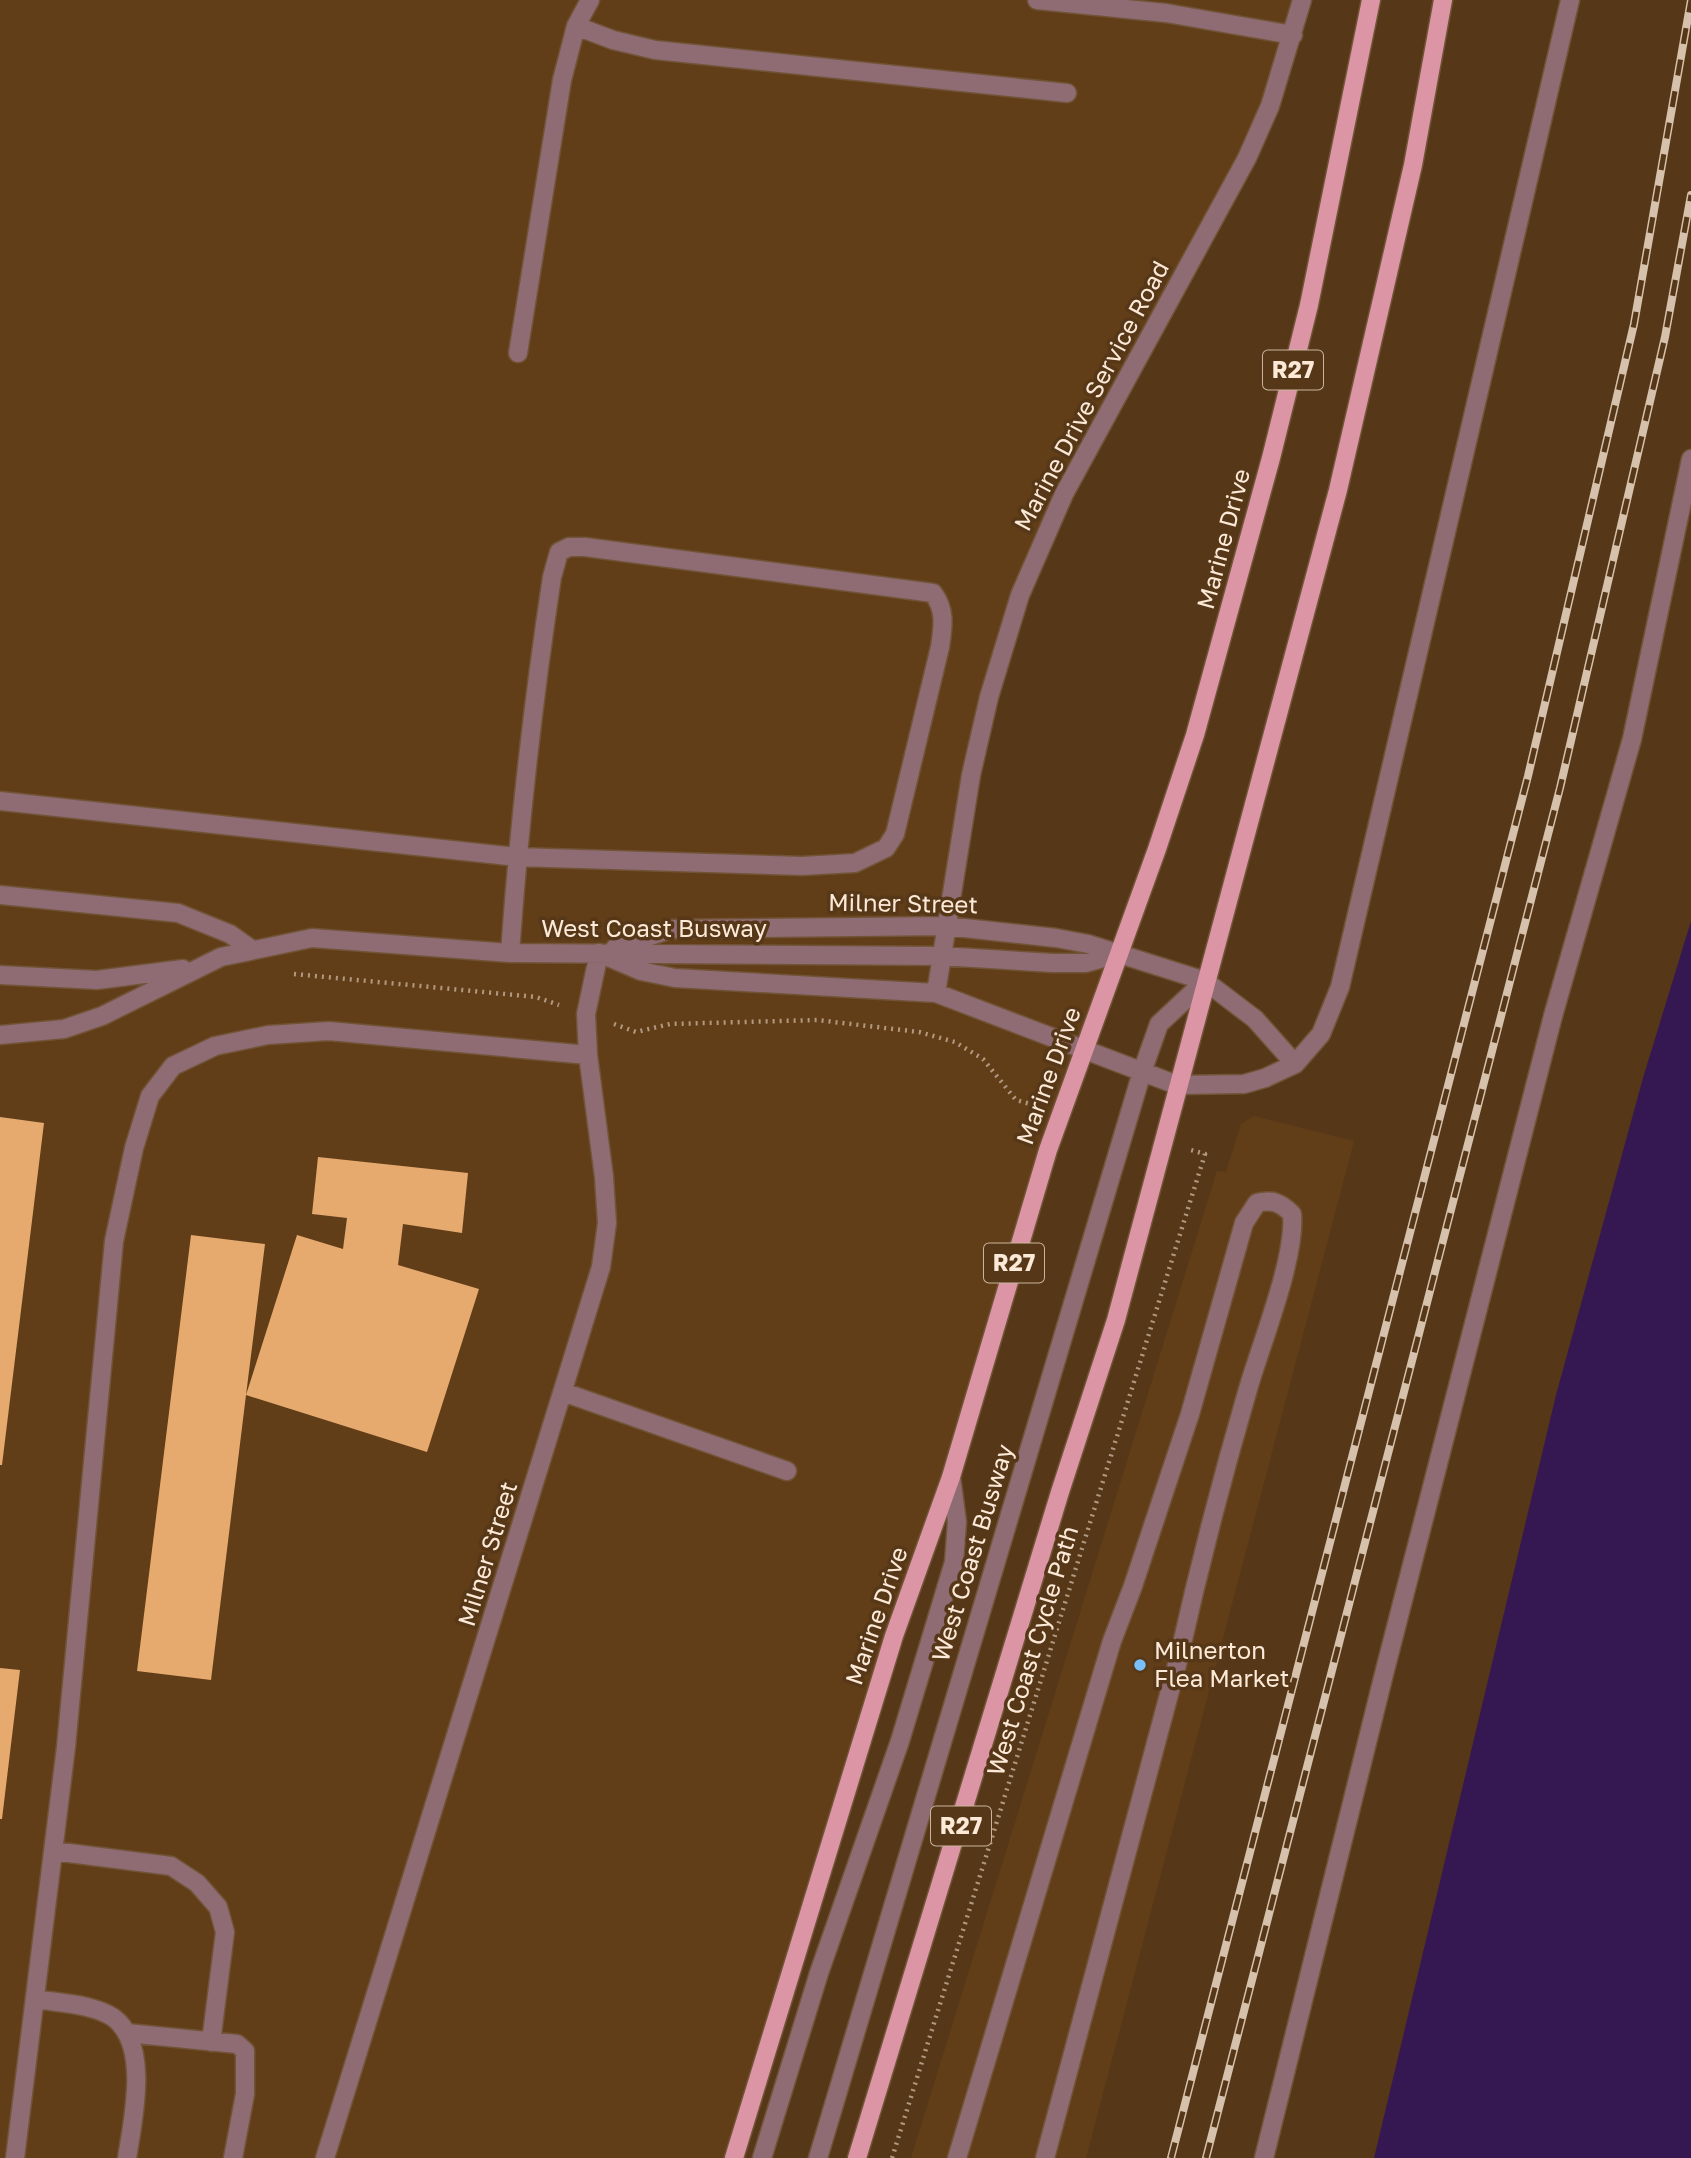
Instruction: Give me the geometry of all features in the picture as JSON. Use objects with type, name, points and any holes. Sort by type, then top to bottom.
[{"type":"main road","name":"Marine Drive","points":[[734,2158],[894,1636],[951,1477],[1048,1150],[1195,735],[1271,458],[1312,292],[1371,0]]},
{"type":"main road","name":"R27","points":[[857,2158],[1060,1492],[1116,1320],[1338,490],[1413,165],[1443,0]]},
{"type":"street","points":[[518,353],[562,80],[576,26],[590,0]]},
{"type":"street","points":[[1037,0],[1166,13],[1293,35]]},
{"type":"street","name":"Marine Drive Service Road","points":[[936,993],[971,775],[989,697],[1039,546],[1089,446],[1247,159],[1270,106],[1302,0]]},
{"type":"street","points":[[599,953],[640,971],[675,978],[936,993],[1177,1085],[1244,1084],[1265,1079],[1295,1064],[1321,1034],[1340,987],[1570,0]]},
{"type":"street","points":[[576,26],[613,40],[655,50],[1066,93]]},
{"type":"street","points":[[1264,2158],[1384,1674],[1553,1016],[1632,738],[1691,459]]},
{"type":"street","points":[[0,801],[516,857],[802,866],[855,863],[886,848],[900,819],[944,622],[940,603],[933,593],[585,547],[569,547],[559,552],[552,577],[537,679],[516,857],[510,953]]},
{"type":"street","points":[[0,895],[178,913],[230,934],[251,949]]},
{"type":"street","name":"Milner Street","points":[[325,2158],[601,1267],[607,1223],[604,1177],[587,1055],[586,1014],[599,953],[671,929],[946,926],[1056,938],[1205,981],[1255,1019],[1295,1064]]},
{"type":"street","name":"West Coast Busway","points":[[0,1035],[64,1029],[102,1016],[193,968],[251,949],[312,938],[510,953],[941,956],[1085,963],[1118,954]]},
{"type":"street","name":"West Coast Busway","points":[[0,975],[97,980],[193,968]]},
{"type":"street","name":"West Coast Busway","points":[[818,2158],[1142,1072],[1159,1024],[1205,981]]},
{"type":"street","points":[[15,2158],[79,1622],[114,1241],[134,1148],[150,1096],[173,1066],[215,1046],[268,1035],[329,1031],[587,1055]]},
{"type":"street","points":[[957,2158],[1108,1654],[1190,1414],[1244,1223],[1257,1203],[1270,1199],[1283,1205],[1292,1214],[1288,1255],[1224,1470],[1189,1602],[1179,1657],[1045,2158]]},
{"type":"street","points":[[563,1392],[787,1471]]},
{"type":"street","name":"West Coast Busway","points":[[762,2158],[820,1973],[900,1741],[954,1562],[957,1522],[951,1477]]},
{"type":"street","points":[[53,1851],[172,1866],[197,1883],[218,1907],[225,1932],[211,2042]]},
{"type":"street","points":[[34,1999],[93,2010],[113,2017],[127,2033],[134,2055],[136,2083],[127,2158]]},
{"type":"street","points":[[127,2033],[237,2044],[245,2051],[245,2094],[233,2158]]},
{"type":"path","points":[[636,1032],[670,1024],[739,1020],[817,1020],[919,1032],[955,1042],[983,1059],[1016,1100]]},
{"type":"path","name":"West Coast Cycle Path","points":[[892,2158],[1205,1154]]},
{"type":"shaded area","points":[[0,0],[1307,0],[1279,99],[1133,366],[1015,609],[946,925],[1118,954],[734,2158],[0,2158]]},
{"type":"shaded area","points":[[1691,921],[1691,2158],[1374,2158],[1556,1395],[1643,1078]]},
{"type":"shaded area","name":"Milnerton Flea Market","points":[[1254,1116],[1354,1141],[1086,2158],[911,2158],[1217,1171],[1226,1172],[1241,1124]]},
{"type":"building","points":[[0,1117],[44,1123],[2,1465],[0,1465]]},
{"type":"building","points":[[318,1157],[468,1173],[462,1233],[403,1224],[398,1265],[479,1289],[427,1452],[246,1395],[297,1235],[343,1249],[347,1218],[312,1214]]},
{"type":"building","points":[[191,1235],[265,1244],[211,1680],[137,1671]]},
{"type":"building","points":[[0,1668],[20,1670],[2,1819],[0,1819]]},
{"type":"railway","points":[[1171,2158],[1528,776],[1634,324],[1691,0]]},
{"type":"railway","points":[[1206,2158],[1560,788],[1665,337],[1691,195]]},
{"type":"place","name":"Milnerton Flea Market","points":[[1140,1665]]}]
